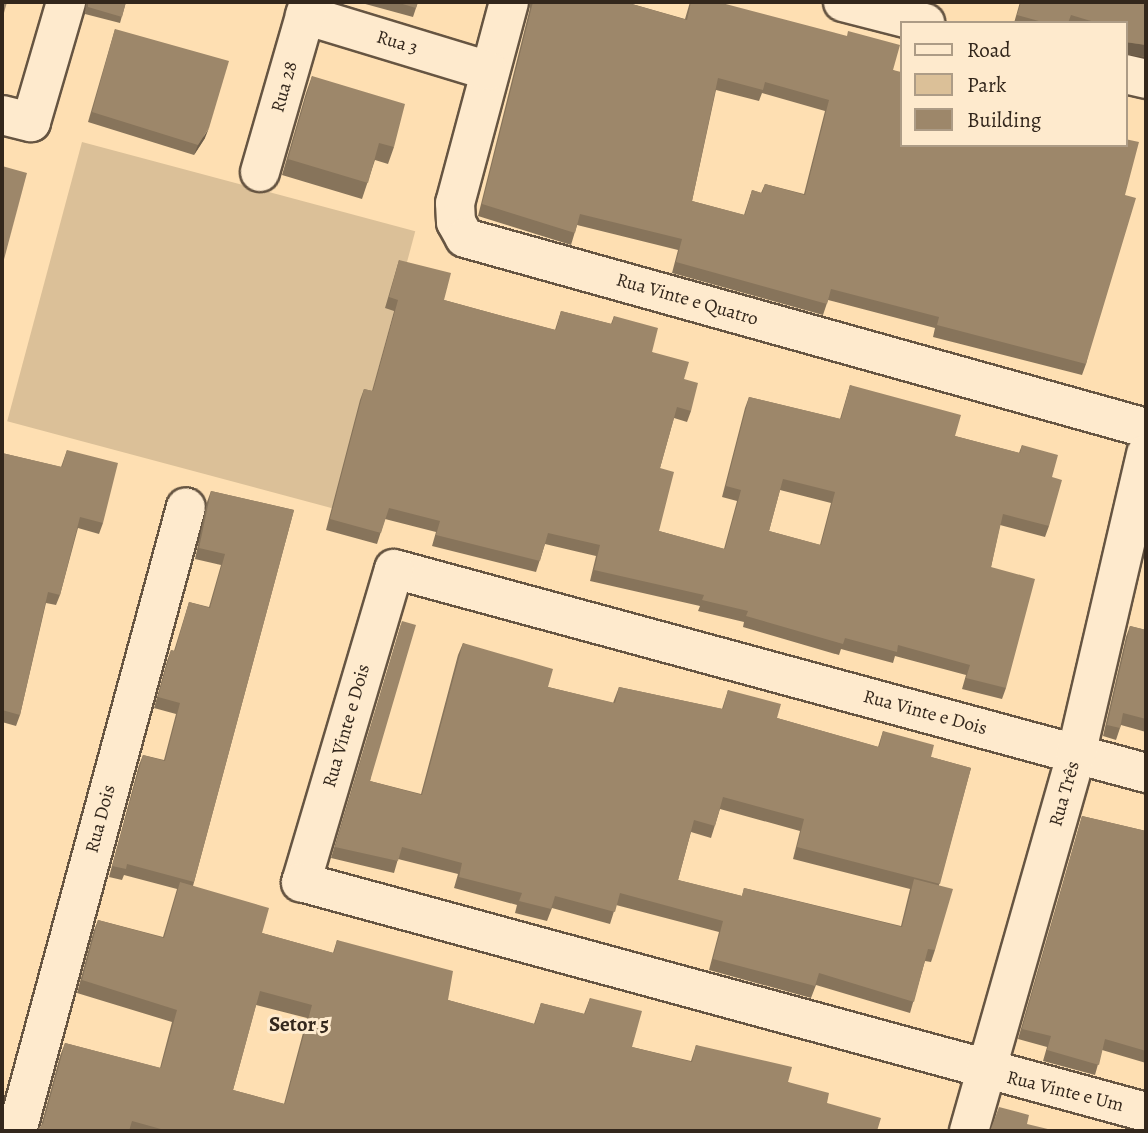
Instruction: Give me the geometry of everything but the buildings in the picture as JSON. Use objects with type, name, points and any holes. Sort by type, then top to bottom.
[{"type":"street","points":[[2,115],[31,122],[66,2]]},
{"type":"street","name":"Rua Vinte e Quatro","points":[[509,2],[455,204],[456,222],[465,238],[1146,428]]},
{"type":"street","points":[[843,2],[917,21]]},
{"type":"street","name":"Rua 3","points":[[307,9],[489,71]]},
{"type":"street","name":"Rua 28","points":[[260,172],[307,9]]},
{"type":"street","points":[[1127,74],[1146,79]]},
{"type":"street","name":"Rua Três","points":[[969,1131],[1076,755],[1146,454]]},
{"type":"street","name":"Rua Dois","points":[[16,1131],[186,507]]},
{"type":"street","name":"Rua Vinte e Dois","points":[[984,1071],[301,882],[394,569],[1076,755]]},
{"type":"street","points":[[1076,755],[1146,773]]},
{"type":"street","name":"Rua Vinte e Um","points":[[984,1071],[1146,1112]]},
{"type":"green space","points":[[82,142],[415,231],[340,510],[7,421]]},
{"type":"district","name":"Setor 5","points":[[299,1024]]}]
